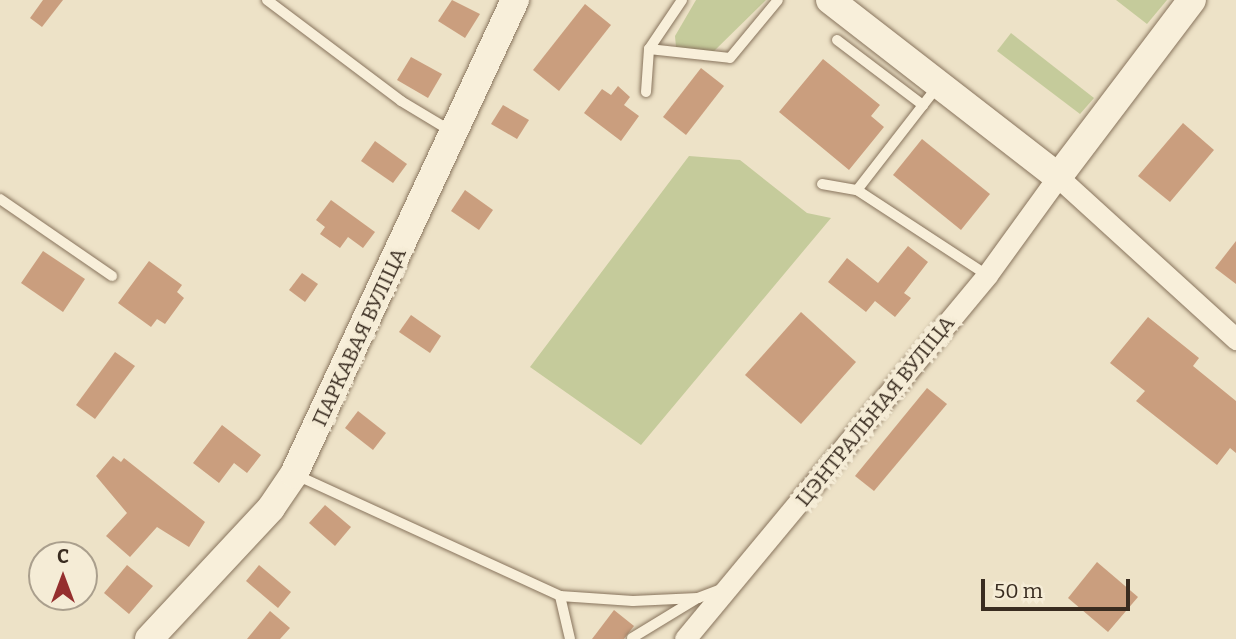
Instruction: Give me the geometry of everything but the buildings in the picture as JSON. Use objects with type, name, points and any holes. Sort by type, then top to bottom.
[{"type":"street","name":"ПАРКАВАЯ ВУЛІЦА","points":[[149,639],[271,508],[294,474],[515,0]]},
{"type":"street","points":[[830,0],[930,96],[1058,177],[1236,339]]},
{"type":"street","name":"ЦЭНТРАЛЬНАЯ ВУЛІЦА","points":[[685,639],[986,275],[1192,0]]},
{"type":"lane","points":[[267,0],[401,101],[454,133]]},
{"type":"lane","points":[[646,92],[649,49],[682,0]]},
{"type":"lane","points":[[649,49],[730,58],[778,0]]},
{"type":"lane","points":[[837,40],[930,96],[857,190]]},
{"type":"lane","points":[[822,184],[857,190],[986,275]]},
{"type":"lane","points":[[0,199],[112,276]]},
{"type":"lane","points":[[294,474],[560,596],[698,598]]},
{"type":"lane","points":[[632,638],[698,598],[728,587]]},
{"type":"lane","points":[[560,596],[570,639]]},
{"type":"green space","points":[[696,0],[766,0],[712,53],[676,47],[675,36]]},
{"type":"green space","points":[[1116,0],[1167,0],[1147,24]]},
{"type":"green space","points":[[1011,33],[1094,98],[1080,114],[997,51]]},
{"type":"green space","points":[[689,156],[740,160],[807,213],[831,218],[641,445],[530,367]]}]
